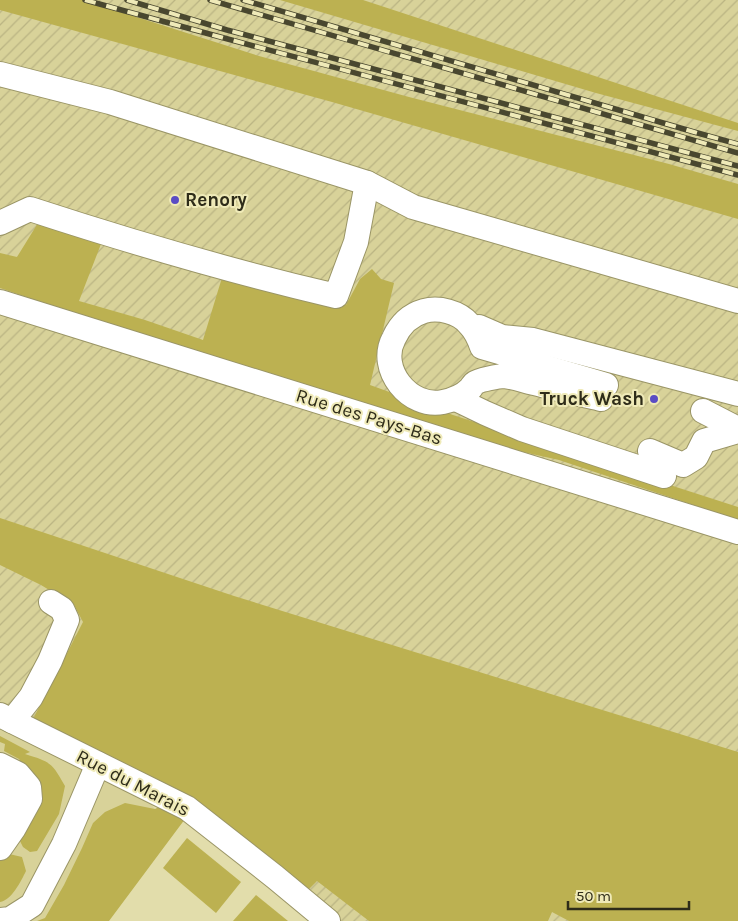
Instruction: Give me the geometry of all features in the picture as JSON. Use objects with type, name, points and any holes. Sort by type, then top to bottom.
[{"type":"street","points":[[0,74],[110,102],[367,183],[413,207],[738,301]]},
{"type":"street","points":[[0,223],[30,209],[126,240],[336,296],[356,242],[367,183]]},
{"type":"street","name":"Rue des Pays-Bas","points":[[0,302],[738,532]]},
{"type":"street","points":[[468,322],[477,333],[482,347],[538,365],[604,392],[504,376],[475,383],[463,395],[441,403],[426,402],[412,396],[400,386],[392,372],[389,357],[392,342],[399,328],[410,318],[424,311],[440,310],[455,313],[468,322],[502,337],[532,340],[738,394]]},
{"type":"street","points":[[456,399],[522,429],[664,476]]},
{"type":"street","points":[[703,411],[738,430]]},
{"type":"street","points":[[650,451],[683,465],[696,457],[704,441],[738,430]]},
{"type":"street","points":[[6,718],[31,697],[50,661],[67,620],[62,609],[51,602]]},
{"type":"street","name":"Rue du Marais","points":[[6,718],[187,808],[328,921]]},
{"type":"street","points":[[0,920],[10,919],[32,905],[64,844],[98,764]]},
{"type":"street","points":[[0,768],[12,782],[4,813],[0,818]]},
{"type":"street","points":[[0,768],[19,783],[19,796],[14,809],[0,831]]},
{"type":"street","points":[[0,768],[18,774],[29,787],[30,799],[0,848]]},
{"type":"street","points":[[0,773],[4,780],[4,793],[0,802]]},
{"type":"street","points":[[0,907],[12,903],[24,893],[42,862],[53,851],[64,844]]},
{"type":"street","points":[[29,921],[41,910],[56,884],[63,867],[64,844]]},
{"type":"shaded area","points":[[0,0],[738,0],[738,921],[325,921],[188,815],[0,704]]},
{"type":"shaded area","points":[[0,0],[83,0],[259,56],[669,164],[738,184],[738,219],[332,102],[0,10]]},
{"type":"shaded area","points":[[280,0],[363,0],[738,123],[738,131],[596,93]]},
{"type":"shaded area","points":[[38,223],[101,244],[79,301],[145,320],[203,340],[224,271],[346,305],[360,279],[372,269],[381,279],[394,283],[370,385],[453,415],[738,507],[738,520],[559,460],[523,452],[371,409],[191,353],[0,288],[0,253],[17,257]]},
{"type":"shaded area","points":[[0,518],[234,596],[738,752],[738,921],[569,921],[552,912],[548,921],[369,921],[317,881],[306,892],[34,720],[83,622],[74,605],[41,585],[0,565]]},
{"type":"shaded area","points":[[0,704],[146,798],[155,809],[85,921],[0,921]]},
{"type":"shaded area","points":[[0,736],[30,752],[25,754],[50,764],[65,786],[59,814],[37,851],[30,852],[23,847],[20,841],[38,810],[41,797],[36,785],[19,759],[4,751],[5,744],[0,742]]},
{"type":"shaded area","points":[[125,803],[155,809],[159,807],[188,815],[109,921],[37,921],[45,918],[64,885],[93,823],[105,812]]},
{"type":"shaded area","points":[[187,838],[241,882],[216,913],[163,868]]},
{"type":"shaded area","points":[[5,853],[22,857],[26,871],[12,894],[0,902],[0,855]]},
{"type":"shaded area","points":[[256,895],[288,921],[233,921]]},
{"type":"railway","points":[[85,0],[738,175]]},
{"type":"railway","points":[[127,0],[227,30],[738,166]]},
{"type":"railway","points":[[210,0],[738,153]]},
{"type":"railway","points":[[243,0],[738,144]]},
{"type":"place","name":"Renory","points":[[175,200]]},
{"type":"place","name":"Truck Wash","points":[[654,399]]}]
